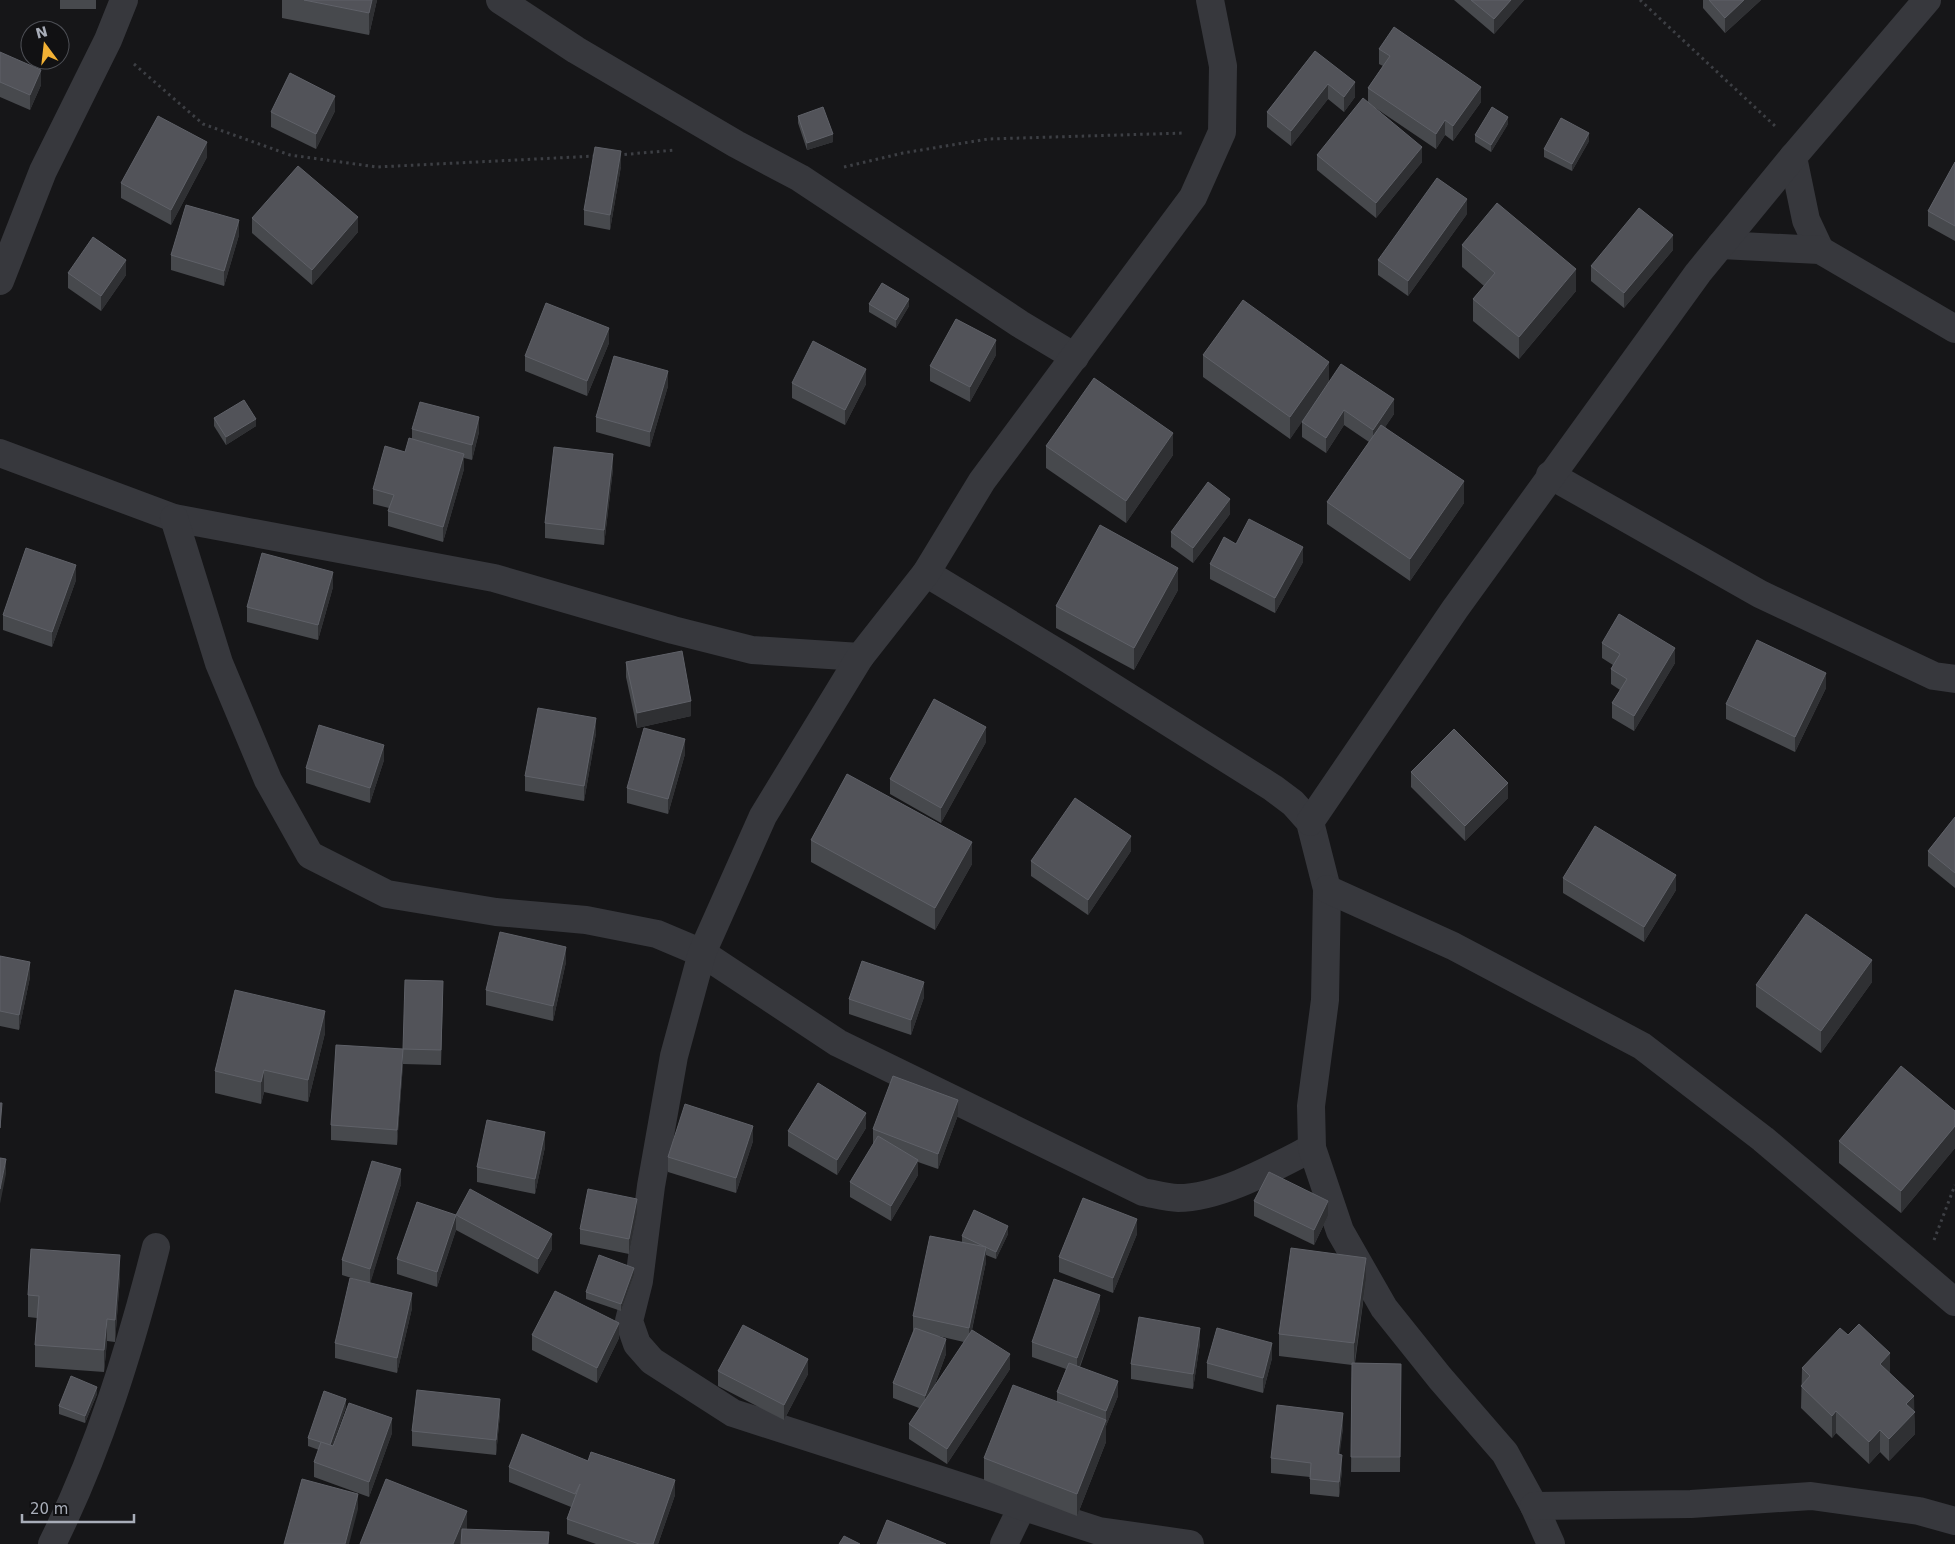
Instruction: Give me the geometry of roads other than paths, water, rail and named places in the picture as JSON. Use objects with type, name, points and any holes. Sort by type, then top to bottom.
[{"type":"street","points":[[0,281],[43,171],[108,40],[124,0]]},
{"type":"street","points":[[500,0],[576,50],[736,144],[800,178],[1020,324],[1075,357]]},
{"type":"street","points":[[1190,1544],[1099,1531],[733,1413],[652,1361],[637,1344],[629,1322],[639,1281],[651,1186],[674,1056],[702,953],[763,816],[860,658],[926,573],[982,481],[1193,197],[1222,132],[1223,66],[1210,0]]},
{"type":"street","points":[[1310,822],[1455,609],[1692,280],[1796,153],[1927,0]]},
{"type":"street","points":[[1796,153],[1806,220],[1820,250]]},
{"type":"street","points":[[1721,245],[1820,250],[1955,329]]},
{"type":"street","points":[[0,454],[174,518],[494,578],[673,630],[752,650],[860,658]]},
{"type":"street","points":[[1550,475],[1760,594],[1934,676],[1955,679]]},
{"type":"street","points":[[174,518],[219,663],[268,780],[310,855],[387,894],[496,912],[586,920],[657,934],[702,953],[838,1043],[1143,1192],[1178,1198],[1212,1192],[1254,1177],[1312,1148]]},
{"type":"street","points":[[926,573],[1068,659],[1273,788],[1293,803],[1310,822],[1327,889],[1325,1000],[1311,1106],[1312,1148],[1340,1231],[1384,1308],[1440,1378],[1505,1453],[1534,1506],[1551,1544]]},
{"type":"street","points":[[1327,889],[1453,946],[1642,1046],[1764,1138],[1955,1302]]},
{"type":"street","points":[[52,1544],[76,1497],[130,1347],[156,1247]]},
{"type":"street","points":[[1534,1506],[1691,1504],[1811,1496],[1919,1511],[1955,1521]]},
{"type":"street","points":[[1004,1544],[1022,1507]]}]
